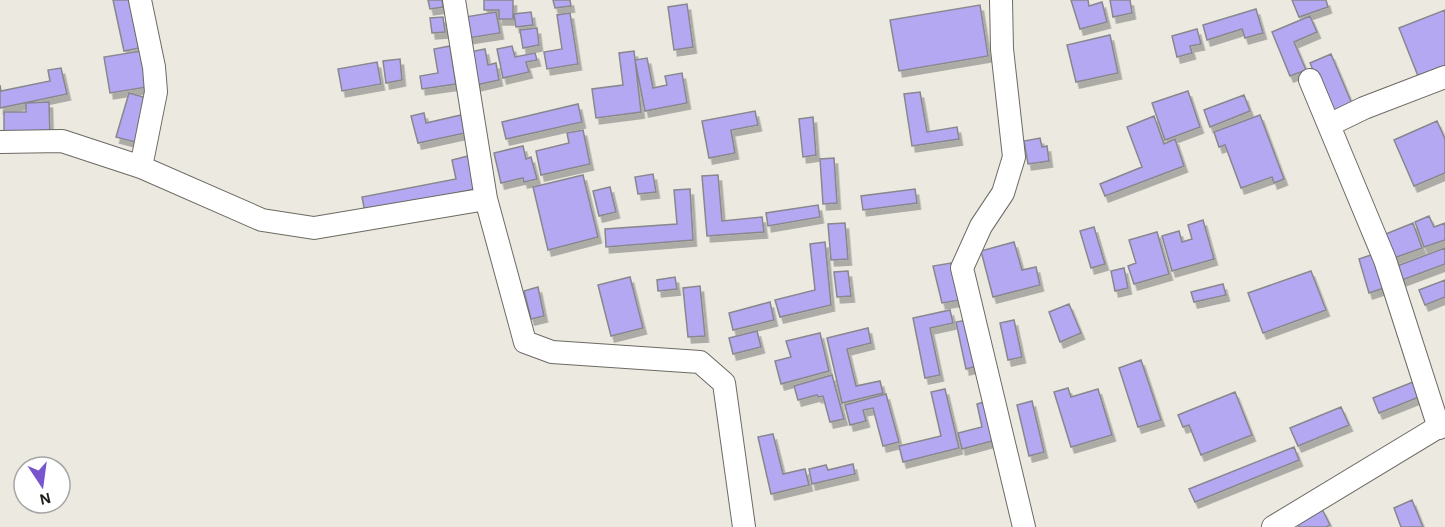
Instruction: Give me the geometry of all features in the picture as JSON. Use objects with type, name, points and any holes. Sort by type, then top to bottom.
[{"type":"street","points":[[140,0],[154,68],[156,92],[141,167]]},
{"type":"street","points":[[454,0],[486,199],[525,342],[552,352],[700,362],[724,383],[744,527]]},
{"type":"street","points":[[1001,0],[1002,49],[1014,158],[1003,193],[981,226],[962,268],[1024,527]]},
{"type":"street","points":[[1329,125],[1364,108],[1445,77]]},
{"type":"street","points":[[1273,527],[1442,425],[1385,260],[1310,80]]},
{"type":"street","points":[[0,142],[62,141],[141,167],[262,220],[314,228],[486,199]]},
{"type":"building","points":[[113,0],[129,0],[139,48],[124,51]]},
{"type":"building","points":[[428,0],[442,0],[443,7],[430,9]]},
{"type":"building","points":[[484,0],[513,0],[513,19],[499,19],[499,10],[484,10]]},
{"type":"building","points":[[553,0],[570,0],[571,6],[555,8]]},
{"type":"building","points":[[1071,0],[1088,0],[1089,6],[1102,2],[1107,22],[1080,29]]},
{"type":"building","points":[[1110,0],[1130,0],[1132,13],[1113,17]]},
{"type":"building","points":[[1292,0],[1326,0],[1328,7],[1299,17]]},
{"type":"building","points":[[687,4],[693,47],[674,50],[668,7]]},
{"type":"building","points":[[980,5],[988,56],[899,71],[890,20]]},
{"type":"building","points":[[1256,9],[1263,33],[1245,38],[1242,29],[1207,40],[1203,25]]},
{"type":"building","points":[[1445,10],[1445,71],[1420,81],[1399,28]]},
{"type":"building","points":[[496,12],[500,33],[468,38],[465,17]]},
{"type":"building","points":[[531,12],[533,25],[516,27],[514,14]]},
{"type":"building","points":[[570,13],[578,64],[547,69],[544,52],[562,49],[557,15]]},
{"type":"building","points":[[1310,16],[1317,32],[1294,42],[1306,70],[1290,76],[1272,32]]},
{"type":"building","points":[[443,17],[445,32],[432,33],[430,18]]},
{"type":"building","points":[[537,28],[539,45],[523,48],[520,30]]},
{"type":"building","points":[[1197,29],[1201,44],[1190,46],[1192,53],[1177,57],[1172,36]]},
{"type":"building","points":[[1110,35],[1118,73],[1076,82],[1067,45]]},
{"type":"building","points":[[450,46],[456,84],[422,89],[420,76],[438,73],[434,49]]},
{"type":"building","points":[[512,46],[515,57],[535,53],[537,60],[526,62],[529,72],[503,78],[497,49]]},
{"type":"building","points":[[485,49],[488,65],[496,63],[499,80],[476,85],[470,52]]},
{"type":"building","points":[[141,51],[147,87],[110,93],[104,57]]},
{"type":"building","points":[[634,51],[641,112],[596,118],[592,89],[623,85],[619,53]]},
{"type":"building","points":[[1331,54],[1352,104],[1331,113],[1310,63]]},
{"type":"building","points":[[647,58],[653,88],[667,85],[665,76],[682,73],[687,103],[645,111],[635,60]]},
{"type":"building","points":[[400,59],[402,80],[386,83],[383,61]]},
{"type":"building","points":[[377,62],[381,84],[342,91],[338,69]]},
{"type":"building","points":[[61,68],[67,94],[0,108],[0,85],[1,91],[50,81],[48,70]]},
{"type":"building","points":[[1188,91],[1200,127],[1165,140],[1152,103]]},
{"type":"building","points":[[920,92],[927,132],[957,127],[959,139],[912,146],[904,94]]},
{"type":"building","points":[[129,93],[147,98],[135,142],[116,137]]},
{"type":"building","points":[[1244,95],[1250,111],[1210,127],[1204,110]]},
{"type":"building","points":[[49,102],[50,139],[4,140],[4,112],[26,112],[26,103]]},
{"type":"building","points":[[578,104],[582,122],[506,139],[502,122]]},
{"type":"building","points":[[755,111],[758,125],[731,130],[735,153],[709,158],[702,121]]},
{"type":"building","points":[[424,113],[426,123],[461,115],[465,133],[418,143],[411,116]]},
{"type":"building","points":[[1260,115],[1284,179],[1274,183],[1272,177],[1241,188],[1225,145],[1219,147],[1214,132]]},
{"type":"building","points":[[1154,116],[1164,144],[1175,139],[1184,166],[1105,196],[1100,184],[1142,167],[1127,127]]},
{"type":"building","points":[[813,117],[816,155],[803,157],[799,119]]},
{"type":"building","points":[[1437,121],[1445,139],[1445,173],[1414,186],[1394,140]]},
{"type":"building","points":[[583,130],[590,164],[541,175],[536,151],[569,143],[567,133]]},
{"type":"building","points":[[1040,138],[1042,147],[1047,146],[1049,161],[1028,164],[1024,141]]},
{"type":"building","points":[[523,146],[526,159],[531,157],[537,179],[524,182],[523,178],[501,183],[494,153]]},
{"type":"building","points":[[468,156],[475,189],[365,212],[362,197],[456,179],[452,160]]},
{"type":"building","points":[[834,158],[837,203],[823,204],[820,159]]},
{"type":"building","points":[[653,174],[656,192],[638,194],[635,177]]},
{"type":"building","points":[[583,175],[598,237],[548,250],[533,187]]},
{"type":"building","points":[[718,175],[722,221],[762,217],[764,232],[707,236],[702,176]]},
{"type":"building","points":[[610,187],[616,212],[599,216],[593,191]]},
{"type":"building","points":[[690,189],[693,240],[606,247],[605,229],[677,224],[674,190]]},
{"type":"building","points":[[915,189],[917,203],[863,210],[861,196]]},
{"type":"building","points":[[818,205],[820,217],[768,226],[766,213]]},
{"type":"building","points":[[1429,216],[1434,227],[1445,223],[1445,240],[1424,247],[1415,222]]},
{"type":"building","points":[[1203,220],[1214,259],[1172,271],[1162,236],[1179,231],[1182,242],[1192,239],[1188,225]]},
{"type":"building","points":[[845,223],[848,259],[831,260],[828,224]]},
{"type":"building","points":[[1413,223],[1422,248],[1391,259],[1381,236]]},
{"type":"building","points":[[1094,227],[1105,264],[1091,268],[1080,231]]},
{"type":"building","points":[[1157,232],[1169,274],[1134,284],[1128,266],[1136,263],[1129,240]]},
{"type":"building","points":[[825,242],[831,305],[780,317],[775,300],[815,290],[810,244]]},
{"type":"building","points":[[1014,242],[1022,270],[1036,267],[1040,285],[993,297],[981,251]]},
{"type":"building","points":[[1445,248],[1445,264],[1402,280],[1397,266]]},
{"type":"building","points":[[1374,254],[1384,288],[1369,293],[1359,259]]},
{"type":"building","points":[[951,263],[960,300],[942,303],[933,266]]},
{"type":"building","points":[[1124,268],[1128,288],[1115,291],[1111,271]]},
{"type":"building","points":[[848,271],[851,296],[837,297],[834,272]]},
{"type":"building","points":[[1311,271],[1326,310],[1263,333],[1248,293]]},
{"type":"building","points":[[630,277],[643,328],[611,336],[598,285]]},
{"type":"building","points":[[675,277],[677,289],[658,291],[657,280]]},
{"type":"building","points":[[1445,280],[1445,297],[1425,305],[1419,290]]},
{"type":"building","points":[[1223,284],[1226,295],[1194,302],[1191,292]]},
{"type":"building","points":[[700,286],[705,336],[688,337],[683,288]]},
{"type":"building","points":[[538,287],[544,316],[531,319],[524,291]]},
{"type":"building","points":[[770,302],[774,320],[733,330],[729,313]]},
{"type":"building","points":[[1069,304],[1081,333],[1060,342],[1049,312]]},
{"type":"building","points":[[950,310],[953,323],[930,328],[940,375],[925,378],[913,318]]},
{"type":"building","points":[[967,320],[977,366],[966,369],[956,322]]},
{"type":"building","points":[[1014,320],[1022,357],[1008,360],[1000,323]]},
{"type":"building","points":[[868,328],[871,343],[847,349],[856,386],[880,381],[883,393],[842,403],[827,338]]},
{"type":"building","points":[[757,331],[761,347],[733,354],[729,338]]},
{"type":"building","points":[[820,333],[829,371],[781,384],[775,361],[791,357],[786,341]]},
{"type":"building","points":[[1141,360],[1161,420],[1138,427],[1119,368]]},
{"type":"building","points":[[832,375],[844,419],[830,422],[823,396],[818,397],[817,395],[798,400],[794,386]]},
{"type":"building","points":[[1418,380],[1424,395],[1379,413],[1373,398]]},
{"type":"building","points":[[1068,388],[1071,397],[1098,389],[1112,435],[1071,447],[1054,392]]},
{"type":"building","points":[[945,389],[959,448],[903,462],[899,446],[941,436],[931,392]]},
{"type":"building","points":[[1235,392],[1252,435],[1201,455],[1189,425],[1183,427],[1178,415]]},
{"type":"building","points":[[886,394],[899,442],[883,446],[873,408],[863,410],[866,421],[850,425],[845,405]]},
{"type":"building","points":[[987,401],[996,440],[962,449],[958,433],[982,427],[977,404]]},
{"type":"building","points":[[1032,401],[1044,452],[1029,456],[1017,405]]},
{"type":"building","points":[[1341,407],[1349,425],[1298,446],[1290,428]]},
{"type":"building","points":[[773,434],[783,474],[805,469],[809,485],[771,494],[758,437]]},
{"type":"building","points":[[1294,447],[1299,460],[1195,502],[1189,489]]},
{"type":"building","points":[[853,464],[855,474],[812,484],[809,469],[826,465],[828,470]]},
{"type":"building","points":[[1412,500],[1423,527],[1401,527],[1394,508]]},
{"type":"building","points":[[1322,509],[1330,525],[1299,527],[1296,521]]}]
